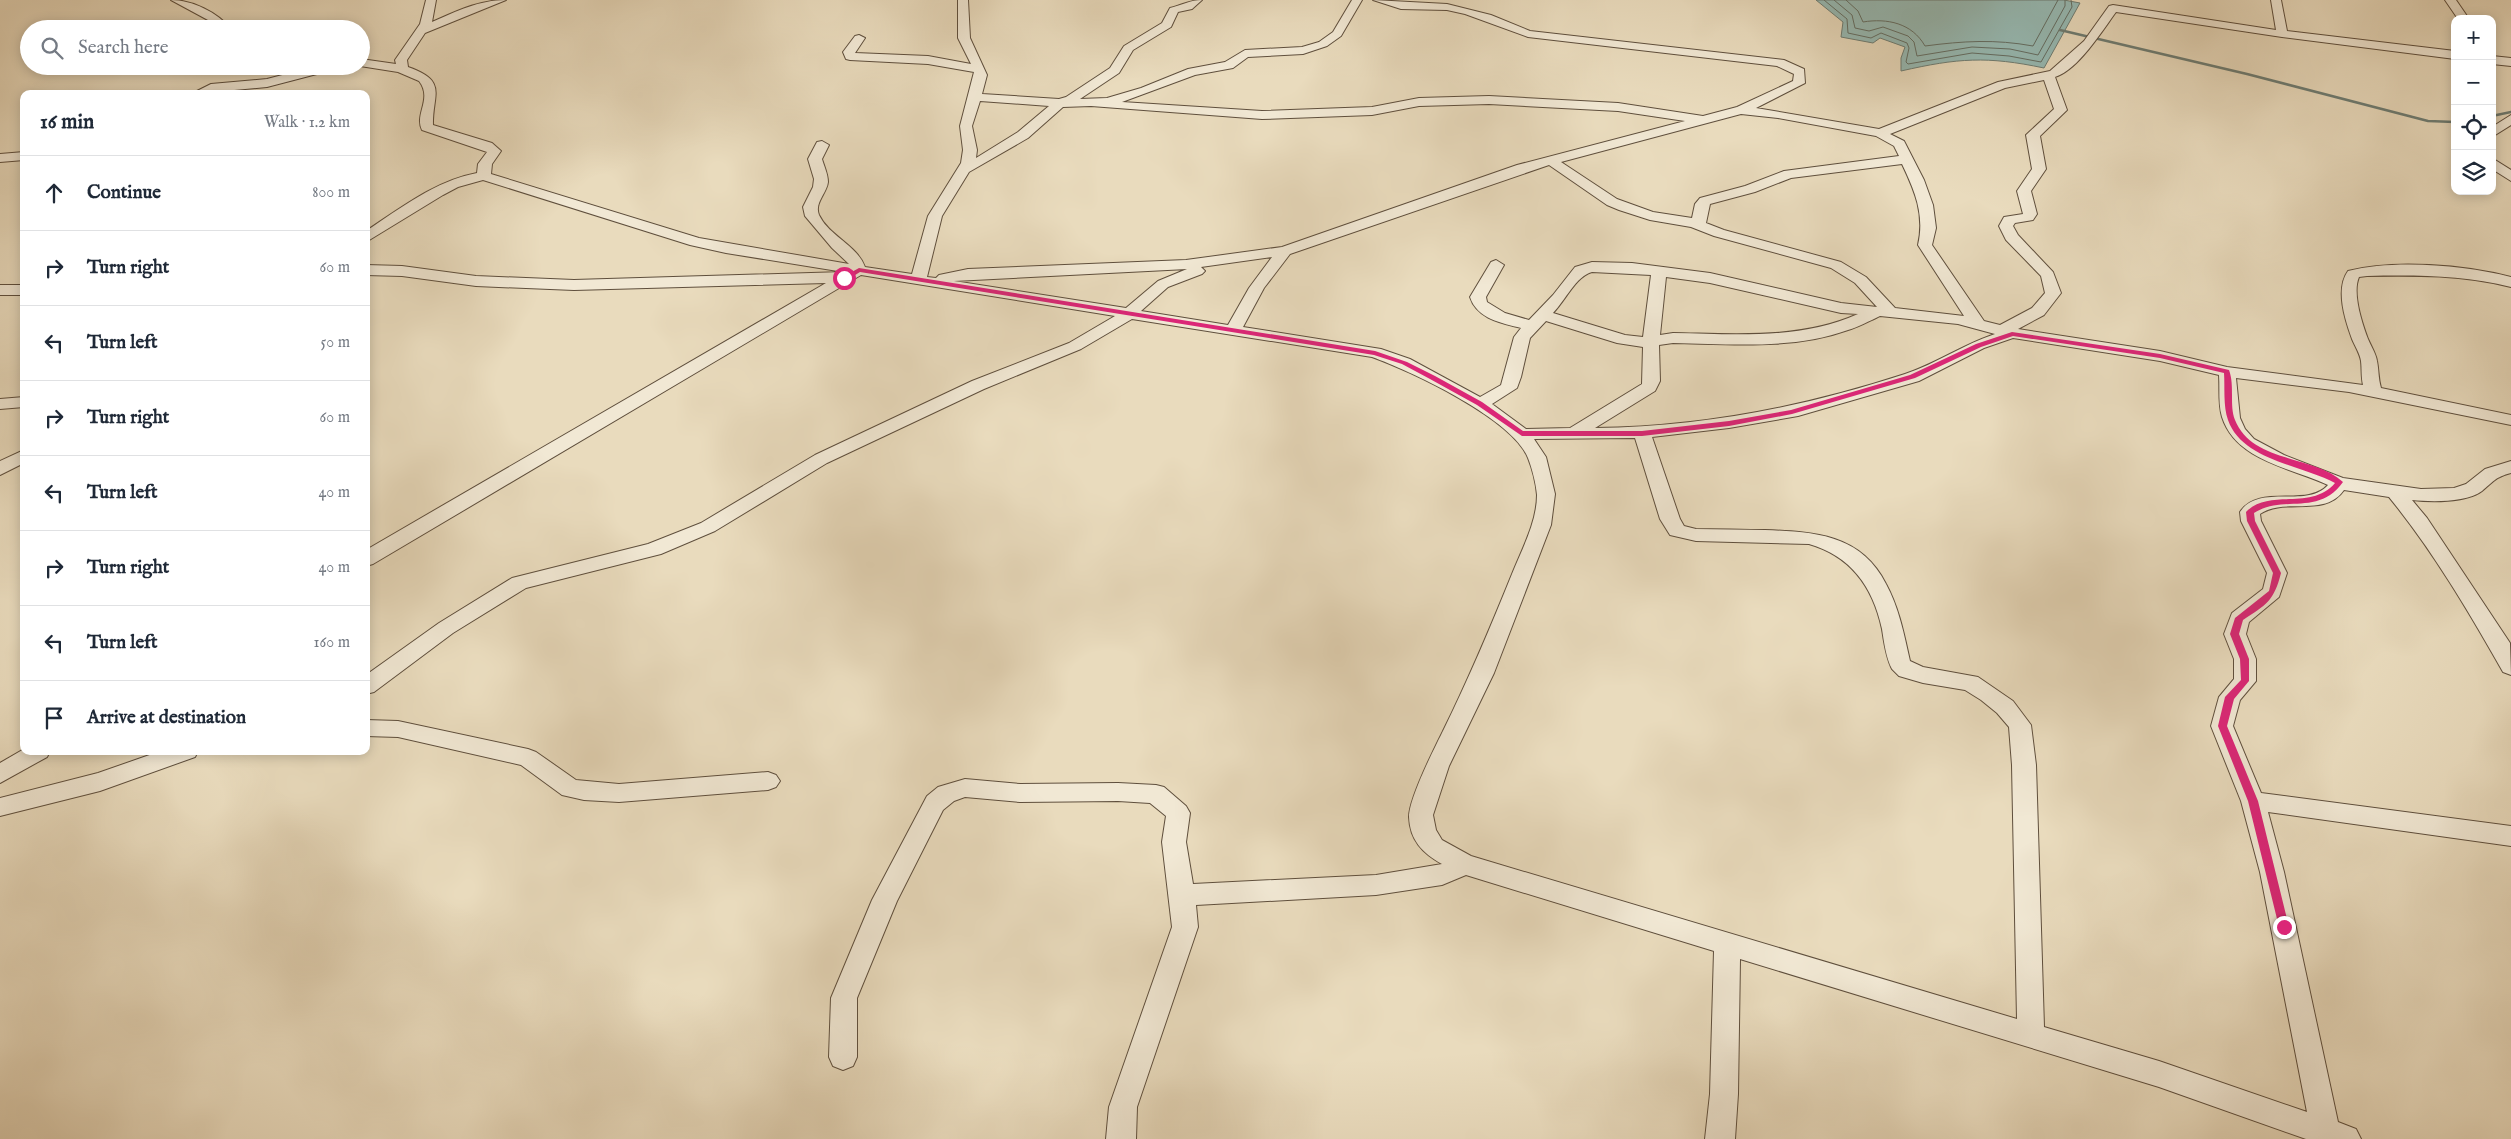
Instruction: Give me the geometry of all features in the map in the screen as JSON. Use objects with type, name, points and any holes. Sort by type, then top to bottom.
[{"type":"street","points":[[176,0],[214,20]]},
{"type":"street","points":[[403,70],[400,60],[426,24],[431,0]]},
{"type":"street","points":[[421,31],[479,6],[501,0]]},
{"type":"street","points":[[922,280],[935,216],[966,169],[970,150],[966,126],[981,75],[980,69],[964,38],[963,0]]},
{"type":"street","points":[[966,169],[1023,135],[1060,103],[1070,100],[1115,70],[1128,48],[1167,25],[1174,10],[1188,7],[1197,0]]},
{"type":"street","points":[[1880,133],[1948,104],[2002,85],[2048,76],[2064,68],[2088,43],[2113,8],[2126,0]]},
{"type":"street","points":[[2276,0],[2282,34]]},
{"type":"street","points":[[2450,0],[2461,15]]},
{"type":"street","points":[[922,280],[968,274],[1106,270],[1186,265],[1285,251],[1488,179],[1550,160],[1741,110],[1798,83],[1800,72],[1780,63],[1762,60],[1528,34],[1487,17],[1447,7],[1364,6],[1337,34],[1323,44],[1303,50],[1245,54],[1229,65],[1192,72],[1145,91],[1096,104]]},
{"type":"street","points":[[2113,8],[2282,34],[2451,55]]},
{"type":"street","points":[[859,38],[849,52],[850,56],[928,60],[980,69]]},
{"type":"street","points":[[2496,60],[2511,62]]},
{"type":"street","points":[[370,64],[403,70],[422,76],[429,83],[431,100],[426,122],[430,130],[487,146],[494,151],[485,164],[484,176]]},
{"type":"street","points":[[207,90],[266,82],[295,75]]},
{"type":"street","points":[[1522,434],[1642,433],[1729,423],[1792,412],[1913,377],[2007,332],[2036,314],[2047,306],[2053,293],[2048,275],[2011,237],[2006,226],[2009,220],[2028,217],[2030,214],[2024,190],[2040,169],[2033,135],[2061,110],[2048,76]]},
{"type":"street","points":[[975,97],[1262,115],[1372,111],[1418,102],[1489,100],[1618,107],[1704,120]]},
{"type":"street","points":[[1741,110],[1788,116],[1814,123],[1880,133],[1899,144],[1926,205],[1929,228],[1926,245],[1977,323]]},
{"type":"street","points":[[2496,131],[2511,119]]},
{"type":"street","points":[[370,557],[852,274],[855,259],[837,245],[812,216],[810,207],[820,187],[821,179],[815,159],[822,145]]},
{"type":"street","points":[[0,158],[20,156]]},
{"type":"street","points":[[1698,226],[1702,204],[1705,201],[1750,189],[1780,176],[1907,159]]},
{"type":"street","points":[[1550,160],[1612,202],[1650,216],[1698,226],[1836,265],[1866,282],[1884,313]]},
{"type":"street","points":[[2496,165],[2511,177]]},
{"type":"street","points":[[370,235],[448,186],[472,177],[484,176],[695,242],[726,249],[852,274],[922,280],[1234,329],[1375,353],[1404,363],[1480,404],[1522,434],[1536,457],[1546,494],[1541,524],[1483,673],[1437,766],[1421,815],[1424,832],[1433,848],[1464,864],[2159,1074],[2336,1136]]},
{"type":"street","points":[[1234,329],[1244,306],[1260,282],[1285,251]]},
{"type":"street","points":[[370,683],[446,628],[519,583],[654,548],[681,539],[708,527],[821,459],[978,385],[1075,346],[1103,331],[1130,313],[1158,288],[1185,274],[1257,256]]},
{"type":"street","points":[[1496,265],[1478,296],[1478,302],[1482,308],[1492,313],[1531,326]]},
{"type":"street","points":[[1480,404],[1508,388],[1513,377],[1522,337],[1580,270],[1607,267],[1710,278],[1841,308],[1958,319],[2007,332],[2160,356],[2227,372],[2373,391],[2511,420]]},
{"type":"street","points":[[370,270],[402,271],[476,281],[574,285],[852,274]]},
{"type":"street","points":[[2373,391],[2368,372],[2369,361],[2356,331],[2356,318],[2349,300],[2349,283],[2353,274],[2367,271],[2464,272],[2491,276],[2511,282]]},
{"type":"street","points":[[1573,434],[1649,387],[1652,381],[1651,342],[1659,272]]},
{"type":"street","points":[[0,290],[20,290]]},
{"type":"street","points":[[1542,315],[1622,340],[1651,342],[1672,338],[1764,339],[1818,333],[1884,313]]},
{"type":"street","points":[[2227,372],[2231,418],[2240,436],[2270,455],[2326,475],[2339,482],[2394,491],[2436,494],[2467,491],[2479,486],[2484,477],[2511,466]]},
{"type":"street","points":[[0,404],[20,402]]},
{"type":"street","points":[[1642,433],[1670,519],[1677,531],[1696,535],[1809,538],[1832,544],[1864,567],[1876,584],[1889,615],[1900,664],[1907,670],[1923,675],[1970,683],[1989,694],[2005,707],[2020,725],[2024,765],[2031,1036]]},
{"type":"street","points":[[0,469],[20,457]]},
{"type":"street","points":[[2336,1136],[2253,801],[2222,726],[2230,697],[2245,681],[2245,659],[2235,634],[2239,618],[2257,606],[2272,592],[2277,573],[2251,521],[2250,512],[2260,505],[2320,499],[2330,494],[2339,482]]},
{"type":"street","points":[[2394,491],[2420,522],[2498,643],[2511,667]]},
{"type":"street","points":[[370,728],[398,730],[528,758],[570,788],[584,791],[619,793],[768,781]]},
{"type":"street","points":[[0,774],[32,755]]},
{"type":"street","points":[[0,807],[100,782],[176,755]]},
{"type":"street","points":[[843,1058],[844,998],[885,900],[927,817],[935,804],[946,794],[965,788],[1020,793],[1118,792],[1156,794],[1178,813],[1174,842],[1185,927],[1123,1107],[1121,1139]]},
{"type":"street","points":[[2253,801],[2511,836]]},
{"type":"street","points":[[1182,895],[1376,884],[1442,875],[1464,864]]},
{"type":"street","points":[[1720,1139],[1724,1094],[1727,942]]},
{"type":"water","points":[[1816,0],[2064,0],[2080,3],[2044,68],[1989,60],[1972,60],[1939,63],[1901,71],[1901,58],[1905,47],[1880,38],[1873,43],[1841,37],[1843,22]]},
{"type":"waterway","points":[[2060,30],[2247,74],[2428,121],[2451,122]]},
{"type":"waterway","points":[[2496,115],[2511,112]]},
{"type":"route","points":[[844,278],[859,270],[1375,353],[1404,363],[1480,404],[1522,434],[1642,433],[1729,423],[1792,412],[1913,377],[1978,345],[2012,334],[2160,356],[2227,372],[2231,418],[2240,436],[2263,452],[2326,475],[2339,482],[2337,488],[2320,499],[2260,505],[2250,512],[2251,521],[2277,573],[2272,592],[2257,606],[2239,618],[2235,634],[2245,659],[2245,681],[2230,697],[2222,726],[2253,801],[2284,927]]}]
